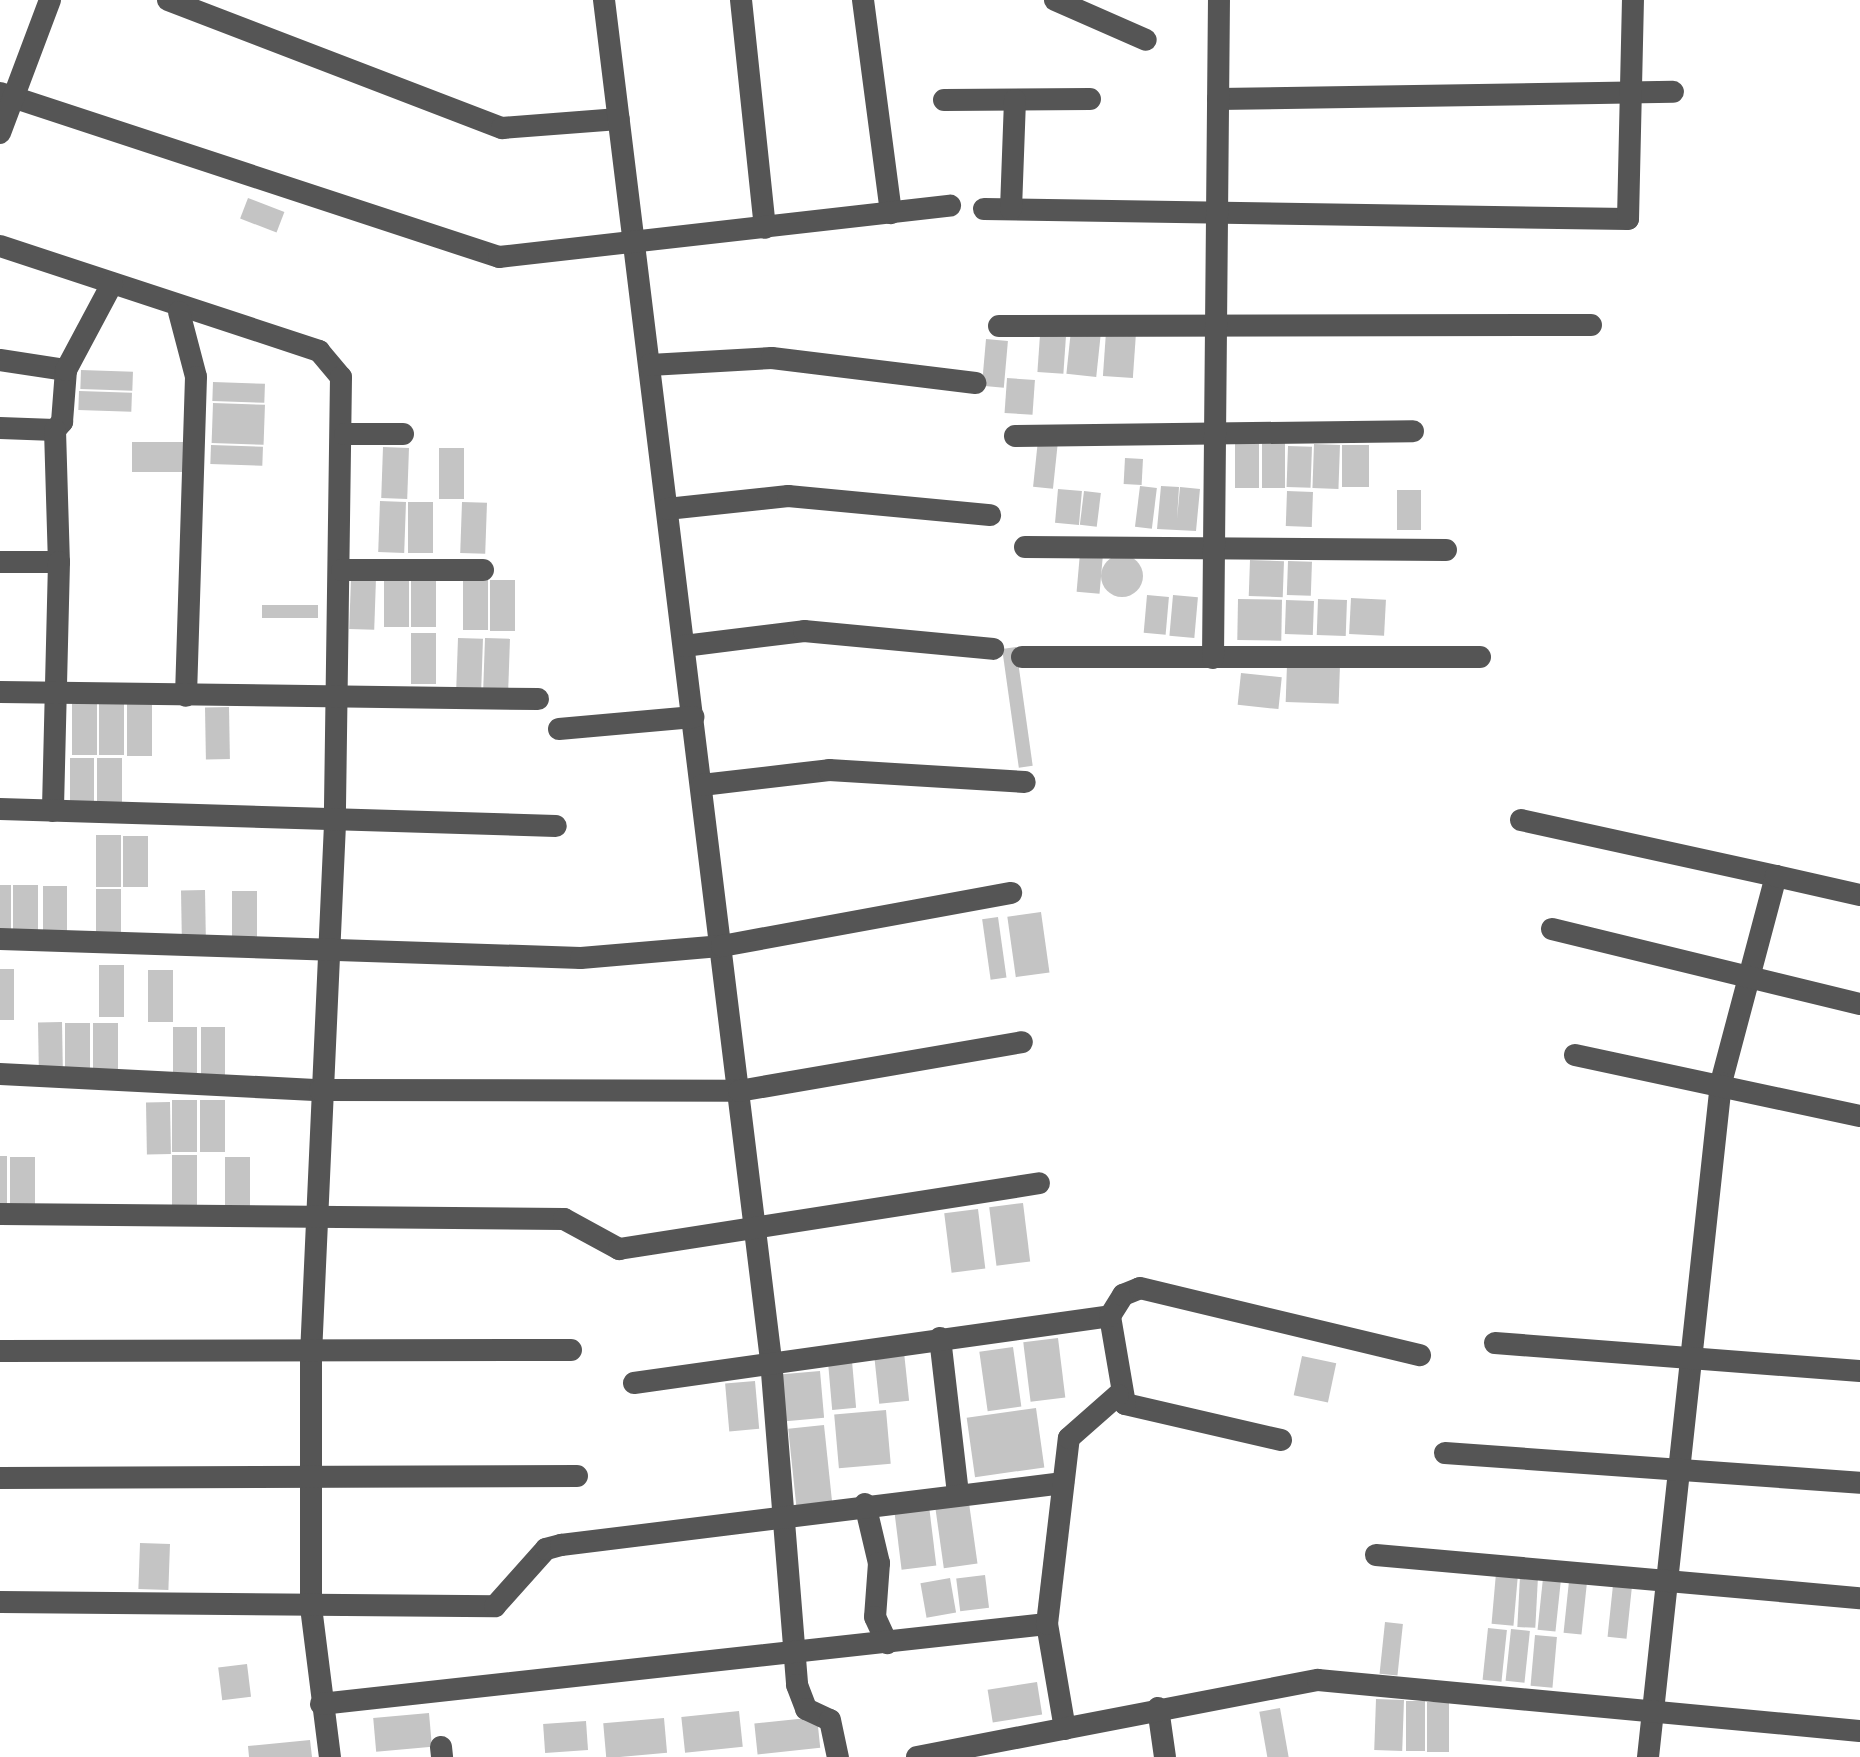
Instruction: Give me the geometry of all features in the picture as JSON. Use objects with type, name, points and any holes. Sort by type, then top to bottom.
[{"type":"street","points":[[0,132],[6,96],[50,0]]},
{"type":"street","points":[[168,0],[502,128],[619,120]]},
{"type":"street","points":[[604,0],[771,1360],[800,1703],[828,1716],[838,1757]]},
{"type":"street","points":[[741,0],[765,228]]},
{"type":"street","points":[[864,0],[891,213]]},
{"type":"street","points":[[1055,0],[1146,40]]},
{"type":"street","points":[[1213,658],[1219,0]]},
{"type":"street","points":[[984,210],[1217,210],[1628,220],[1632,0]]},
{"type":"street","points":[[1218,99],[1673,92]]},
{"type":"street","points":[[6,96],[499,258],[950,206]]},
{"type":"street","points":[[944,100],[1090,99]]},
{"type":"street","points":[[1010,210],[1016,100]]},
{"type":"street","points":[[0,246],[112,284],[178,312],[319,351],[341,377],[345,434],[335,824],[325,955],[311,1354],[311,1607],[330,1757]]},
{"type":"street","points":[[53,811],[59,562],[55,430],[66,370],[112,284]]},
{"type":"street","points":[[178,312],[196,377],[186,696]]},
{"type":"street","points":[[999,326],[1591,325]]},
{"type":"street","points":[[650,365],[772,358],[976,384]]},
{"type":"street","points":[[0,360],[66,370]]},
{"type":"street","points":[[0,428],[55,430]]},
{"type":"street","points":[[1015,436],[1217,429],[1413,432]]},
{"type":"street","points":[[345,434],[403,434]]},
{"type":"street","points":[[667,510],[788,496],[990,515]]},
{"type":"street","points":[[1024,547],[1446,550]]},
{"type":"street","points":[[0,562],[59,562]]},
{"type":"street","points":[[342,570],[483,570]]},
{"type":"street","points":[[684,646],[804,632],[993,649]]},
{"type":"street","points":[[1022,658],[1480,657]]},
{"type":"street","points":[[0,692],[538,699]]},
{"type":"street","points":[[560,729],[693,716]]},
{"type":"street","points":[[702,785],[829,770],[1025,782]]},
{"type":"street","points":[[0,809],[335,824],[556,826]]},
{"type":"street","points":[[1521,820],[1860,895]]},
{"type":"street","points":[[1648,1757],[1721,1083],[1776,876]]},
{"type":"street","points":[[0,939],[325,955],[581,958],[722,946],[1012,893]]},
{"type":"street","points":[[1552,930],[1860,1004]]},
{"type":"street","points":[[0,1074],[320,1090],[739,1090],[1022,1042]]},
{"type":"street","points":[[1575,1055],[1721,1083],[1860,1116]]},
{"type":"street","points":[[0,1214],[564,1219],[620,1248],[1039,1183]]},
{"type":"street","points":[[634,1383],[771,1360],[1110,1316],[1140,1288],[1420,1355]]},
{"type":"street","points":[[1110,1316],[1118,1394],[1125,1404],[1282,1440]]},
{"type":"street","points":[[940,1338],[958,1494]]},
{"type":"street","points":[[1495,1343],[1689,1352],[1860,1371]]},
{"type":"street","points":[[0,1351],[311,1354],[571,1350]]},
{"type":"street","points":[[1065,1729],[1046,1624],[1063,1483],[1082,1418],[1118,1394]]},
{"type":"street","points":[[1445,1453],[1678,1464],[1860,1483]]},
{"type":"street","points":[[0,1478],[577,1476]]},
{"type":"street","points":[[0,1602],[495,1606],[546,1549],[785,1513],[1063,1483]]},
{"type":"street","points":[[865,1504],[878,1562],[875,1617],[888,1643]]},
{"type":"street","points":[[1376,1555],[1666,1576],[1860,1598]]},
{"type":"street","points":[[321,1704],[1046,1624]]},
{"type":"street","points":[[917,1757],[1318,1680],[1653,1706],[1860,1731]]},
{"type":"street","points":[[1158,1708],[1166,1757]]},
{"type":"building","points":[[248,198],[284,212],[277,233],[240,219]]},
{"type":"building","points":[[1071,330],[1101,333],[1096,377],[1066,374]]},
{"type":"building","points":[[1106,332],[1136,334],[1133,378],[1103,376]]},
{"type":"building","points":[[1040,335],[1066,337],[1063,374],[1037,372]]},
{"type":"building","points":[[986,339],[1008,341],[1004,388],[982,386]]},
{"type":"building","points":[[81,370],[133,372],[132,391],[80,389]]},
{"type":"building","points":[[1007,378],[1035,380],[1032,415],[1005,413]]},
{"type":"building","points":[[213,382],[265,384],[264,403],[212,401]]},
{"type":"building","points":[[79,391],[132,393],[131,412],[78,410]]},
{"type":"building","points":[[213,403],[265,405],[264,445],[212,443]]},
{"type":"building","points":[[1038,440],[1058,442],[1053,489],[1033,487]]},
{"type":"building","points":[[132,442],[184,442],[184,472],[132,472]]},
{"type":"building","points":[[1262,442],[1285,442],[1285,488],[1262,488]]},
{"type":"building","points":[[1235,443],[1259,443],[1259,488],[1235,488]]},
{"type":"building","points":[[1314,444],[1340,445],[1338,489],[1312,488]]},
{"type":"building","points":[[211,445],[263,447],[262,466],[210,464]]},
{"type":"building","points":[[1342,445],[1369,445],[1369,487],[1342,487]]},
{"type":"building","points":[[1288,446],[1312,447],[1311,488],[1287,487]]},
{"type":"building","points":[[383,447],[409,448],[407,499],[381,498]]},
{"type":"building","points":[[439,448],[464,448],[464,499],[439,499]]},
{"type":"building","points":[[1125,458],[1143,459],[1142,485],[1124,484]]},
{"type":"building","points":[[1140,486],[1157,488],[1152,529],[1135,527]]},
{"type":"building","points":[[1161,486],[1179,487],[1177,519],[1180,487],[1200,489],[1196,531],[1157,529]]},
{"type":"building","points":[[1058,489],[1082,491],[1079,525],[1055,523]]},
{"type":"building","points":[[1397,490],[1421,490],[1421,530],[1397,530]]},
{"type":"building","points":[[1084,491],[1101,493],[1097,527],[1080,525]]},
{"type":"building","points":[[1287,491],[1313,492],[1312,527],[1286,526]]},
{"type":"building","points":[[380,501],[406,502],[404,553],[378,552]]},
{"type":"building","points":[[408,502],[433,502],[433,553],[408,553]]},
{"type":"building","points":[[462,502],[487,503],[485,554],[460,553]]},
{"type":"building","points":[[1080,553],[1103,555],[1100,594],[1077,592]]},
{"type":"building","points":[[1122,555],[1137,561],[1143,576],[1137,591],[1122,597],[1107,591],[1101,576],[1107,561]]},
{"type":"building","points":[[1250,560],[1284,561],[1283,597],[1249,596]]},
{"type":"building","points":[[1288,561],[1312,562],[1311,596],[1287,595]]},
{"type":"building","points":[[384,577],[409,577],[409,627],[384,627]]},
{"type":"building","points":[[411,577],[436,577],[436,627],[411,627]]},
{"type":"building","points":[[351,578],[376,579],[374,630],[349,629]]},
{"type":"building","points":[[463,580],[488,580],[488,630],[463,630]]},
{"type":"building","points":[[490,580],[515,580],[515,631],[490,631]]},
{"type":"building","points":[[1147,595],[1169,597],[1166,635],[1144,633]]},
{"type":"building","points":[[1173,595],[1198,597],[1194,638],[1169,636]]},
{"type":"building","points":[[1351,598],[1386,600],[1384,636],[1349,634]]},
{"type":"building","points":[[1238,599],[1282,600],[1281,641],[1237,640]]},
{"type":"building","points":[[1318,599],[1347,600],[1346,636],[1317,635]]},
{"type":"building","points":[[1286,600],[1314,601],[1313,635],[1285,634]]},
{"type":"building","points":[[262,605],[318,605],[318,618],[262,618]]},
{"type":"building","points":[[411,633],[436,633],[436,684],[411,684]]},
{"type":"building","points":[[458,638],[483,639],[481,690],[456,689]]},
{"type":"building","points":[[485,638],[510,639],[508,690],[483,689]]},
{"type":"building","points":[[1016,647],[1033,766],[1019,768],[1002,649]]},
{"type":"building","points":[[1287,664],[1340,666],[1339,704],[1286,702]]},
{"type":"building","points":[[1241,673],[1282,677],[1278,709],[1238,705]]},
{"type":"building","points":[[72,703],[97,703],[97,755],[72,755]]},
{"type":"building","points":[[99,703],[124,703],[124,755],[99,755]]},
{"type":"building","points":[[127,704],[152,704],[152,756],[127,756]]},
{"type":"building","points":[[205,707],[229,707],[230,759],[206,759]]},
{"type":"building","points":[[70,758],[94,758],[94,809],[70,809]]},
{"type":"building","points":[[97,758],[122,758],[122,810],[97,810]]},
{"type":"building","points":[[96,835],[121,835],[121,887],[96,887]]},
{"type":"building","points":[[123,836],[148,836],[148,887],[123,887]]},
{"type":"building","points":[[0,885],[11,885],[11,936],[0,936]]},
{"type":"building","points":[[13,885],[38,885],[38,937],[13,937]]},
{"type":"building","points":[[43,886],[67,886],[67,938],[43,938]]},
{"type":"building","points":[[96,889],[121,889],[121,941],[96,941]]},
{"type":"building","points":[[181,890],[205,890],[206,942],[182,942]]},
{"type":"building","points":[[232,891],[257,891],[257,942],[232,942]]},
{"type":"building","points":[[1041,912],[1049,972],[1016,977],[1007,917]]},
{"type":"building","points":[[998,917],[1006,977],[991,980],[982,919]]},
{"type":"building","points":[[99,965],[124,965],[124,1017],[99,1017]]},
{"type":"building","points":[[0,969],[14,969],[14,1020],[0,1020]]},
{"type":"building","points":[[148,970],[173,970],[173,1022],[148,1022]]},
{"type":"building","points":[[38,1022],[62,1022],[63,1074],[39,1074]]},
{"type":"building","points":[[65,1023],[90,1023],[90,1074],[65,1074]]},
{"type":"building","points":[[93,1023],[118,1023],[118,1075],[93,1075]]},
{"type":"building","points":[[173,1027],[197,1027],[197,1079],[173,1079]]},
{"type":"building","points":[[201,1027],[225,1027],[225,1079],[201,1079]]},
{"type":"building","points":[[172,1100],[197,1100],[197,1152],[172,1152]]},
{"type":"building","points":[[200,1100],[225,1100],[225,1152],[200,1152]]},
{"type":"building","points":[[146,1102],[170,1102],[171,1154],[147,1154]]},
{"type":"building","points":[[172,1155],[197,1155],[197,1207],[172,1207]]},
{"type":"building","points":[[0,1156],[7,1156],[7,1208],[0,1208]]},
{"type":"building","points":[[10,1157],[35,1157],[35,1208],[10,1208]]},
{"type":"building","points":[[225,1157],[250,1157],[250,1208],[225,1208]]},
{"type":"building","points":[[1023,1203],[1030,1262],[996,1266],[989,1207]]},
{"type":"building","points":[[978,1209],[985,1269],[952,1273],[944,1213]]},
{"type":"building","points":[[1058,1338],[1065,1398],[1031,1402],[1023,1342]]},
{"type":"building","points":[[1013,1347],[1021,1406],[988,1411],[979,1352]]},
{"type":"building","points":[[904,1352],[909,1401],[879,1404],[874,1355]]},
{"type":"building","points":[[1302,1356],[1336,1363],[1328,1402],[1294,1395]]},
{"type":"building","points":[[852,1361],[856,1408],[832,1410],[828,1363]]},
{"type":"building","points":[[820,1371],[824,1418],[786,1421],[782,1374]]},
{"type":"building","points":[[755,1381],[759,1429],[729,1431],[725,1384]]},
{"type":"building","points":[[1036,1408],[1044,1467],[975,1477],[967,1418]]},
{"type":"building","points":[[886,1410],[891,1464],[839,1468],[834,1415]]},
{"type":"building","points":[[824,1425],[832,1502],[796,1505],[788,1429]]},
{"type":"building","points":[[969,1503],[977,1563],[944,1568],[935,1508]]},
{"type":"building","points":[[929,1506],[936,1566],[902,1570],[894,1510]]},
{"type":"building","points":[[140,1543],[170,1544],[168,1590],[138,1589]]},
{"type":"building","points":[[1496,1573],[1518,1575],[1513,1626],[1492,1624]]},
{"type":"building","points":[[985,1575],[989,1608],[960,1611],[956,1579]]},
{"type":"building","points":[[1520,1576],[1538,1577],[1535,1628],[1517,1627]]},
{"type":"building","points":[[950,1578],[956,1612],[927,1618],[920,1583]]},
{"type":"building","points":[[1543,1578],[1561,1580],[1555,1632],[1538,1630]]},
{"type":"building","points":[[1569,1581],[1587,1583],[1581,1635],[1564,1633]]},
{"type":"building","points":[[1613,1585],[1632,1587],[1626,1639],[1608,1637]]},
{"type":"building","points":[[1385,1622],[1403,1624],[1397,1676],[1380,1674]]},
{"type":"building","points":[[1488,1628],[1507,1630],[1501,1682],[1483,1680]]},
{"type":"building","points":[[1511,1629],[1530,1631],[1524,1683],[1506,1681]]},
{"type":"building","points":[[1535,1635],[1557,1637],[1552,1688],[1531,1686]]},
{"type":"building","points":[[247,1664],[251,1697],[222,1700],[218,1668]]},
{"type":"building","points":[[1037,1682],[1042,1715],[993,1722],[988,1690]]},
{"type":"building","points":[[1376,1699],[1404,1700],[1402,1751],[1374,1750]]},
{"type":"building","points":[[1406,1701],[1425,1701],[1425,1751],[1406,1751]]},
{"type":"building","points":[[1427,1702],[1449,1702],[1449,1752],[1427,1752]]},
{"type":"building","points":[[1280,1708],[1289,1757],[1267,1757],[1259,1712]]},
{"type":"building","points":[[739,1711],[743,1747],[685,1753],[681,1717]]},
{"type":"building","points":[[429,1713],[432,1747],[376,1752],[373,1718]]},
{"type":"building","points":[[817,1717],[820,1748],[758,1754],[754,1724]]},
{"type":"building","points":[[664,1718],[667,1753],[606,1757],[603,1723]]},
{"type":"building","points":[[586,1721],[588,1750],[545,1753],[543,1724]]},
{"type":"building","points":[[310,1740],[312,1757],[249,1757],[248,1746]]}]
